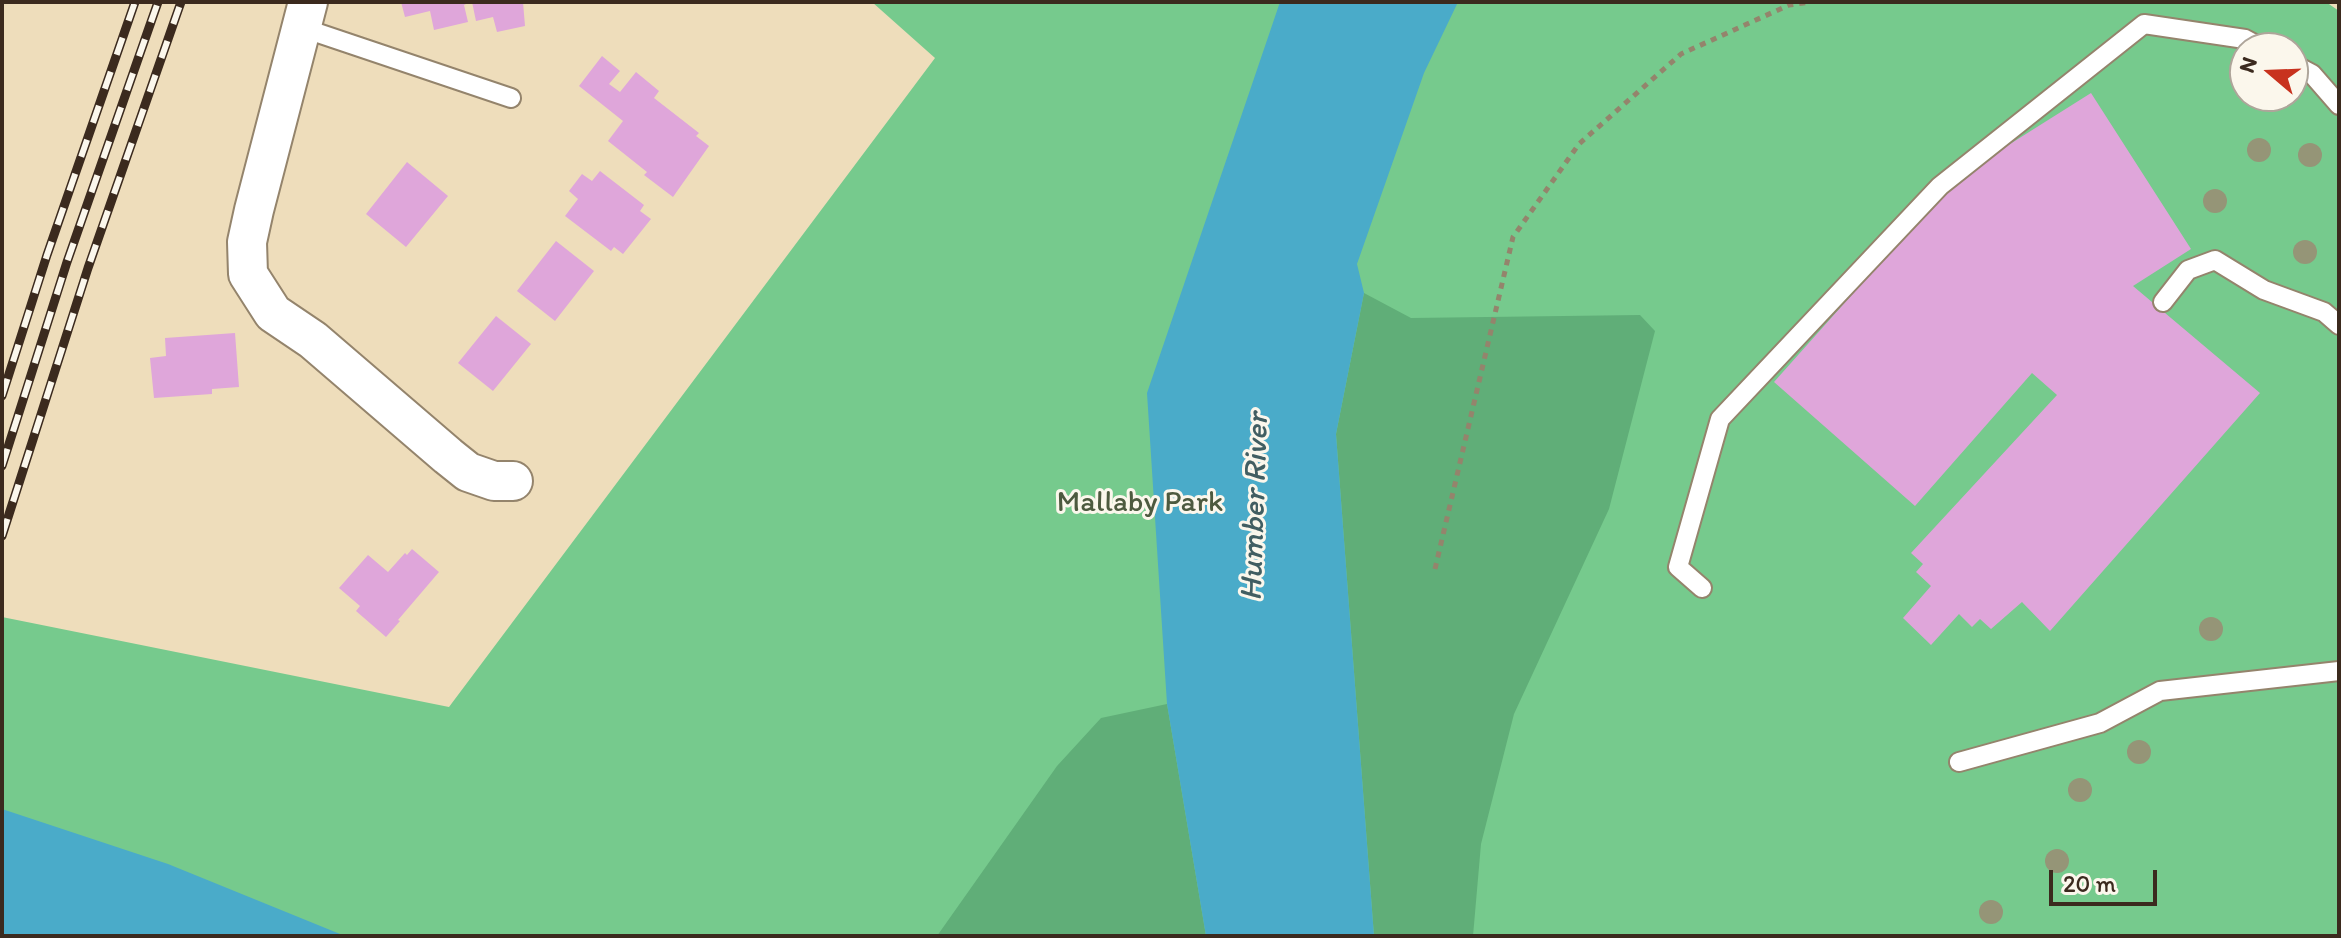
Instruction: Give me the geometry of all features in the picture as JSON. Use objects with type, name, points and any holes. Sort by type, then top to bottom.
[{"type":"street","points":[[304,14],[247,242],[248,274],[273,313],[313,340],[468,472],[494,481],[513,481]]},
{"type":"lane","points":[[304,14],[511,98]]},
{"type":"lane","points":[[1702,588],[1678,567],[1720,419],[1940,186],[2144,24],[2229,37]]},
{"type":"lane","points":[[2309,72],[2339,105]]},
{"type":"lane","points":[[2163,302],[2188,270],[2215,260],[2264,290],[2324,312],[2339,325]]},
{"type":"lane","points":[[1959,762],[2100,723],[2160,691],[2339,671]]},
{"type":"path","points":[[1435,569],[1513,237],[1579,144],[1681,54],[1789,5],[1811,2]]},
{"type":"green space","name":"Mallaby Park","points":[[872,2],[2326,2],[2339,11],[2339,936],[2,936],[2,617],[449,707],[935,58]]},
{"type":"green space","points":[[1364,293],[1411,318],[1640,315],[1655,331],[1609,509],[1514,714],[1481,844],[1473,936],[1374,936],[1336,434]]},
{"type":"green space","points":[[1167,704],[1206,936],[937,936],[1057,766],[1101,718]]},
{"type":"water","name":"Humber River","points":[[1280,2],[1458,2],[1424,73],[1357,264],[1364,293],[1336,434],[1374,936],[1206,936],[1167,704],[1147,393]]},
{"type":"water","points":[[2,809],[168,864],[345,936],[2,936]]},
{"type":"building","points":[[401,2],[470,2],[464,5],[468,22],[434,30],[430,11],[405,17]]},
{"type":"building","points":[[472,2],[523,2],[525,26],[497,32],[493,17],[476,21]]},
{"type":"building","points":[[602,56],[620,71],[609,84],[620,92],[636,72],[659,91],[654,98],[699,133],[696,136],[709,146],[673,197],[608,141],[623,121],[579,86]]},
{"type":"building","points":[[2091,93],[2191,249],[2133,286],[2260,393],[2050,631],[2022,602],[1991,629],[1980,619],[1972,627],[1959,614],[1931,645],[1903,618],[1931,586],[1916,572],[1923,564],[1911,553],[2057,395],[2032,373],[1915,506],[1774,382],[1956,178]]},
{"type":"building","points":[[407,162],[448,196],[406,247],[366,214]]},
{"type":"building","points":[[600,171],[644,205],[640,211],[651,219],[623,254],[614,247],[611,251],[565,216],[578,199],[569,191],[582,174],[592,181]]},
{"type":"building","points":[[556,241],[594,271],[555,321],[517,291]]},
{"type":"building","points":[[496,316],[531,344],[493,391],[458,363]]},
{"type":"building","points":[[235,333],[239,387],[212,389],[212,394],[154,398],[150,358],[166,356],[165,338]]},
{"type":"building","points":[[412,549],[439,572],[386,637],[356,611],[360,606],[339,588],[368,555],[388,572]]},
{"type":"railway","points":[[2,396],[47,255],[135,2]]},
{"type":"railway","points":[[2,466],[67,262],[158,2]]},
{"type":"railway","points":[[2,536],[88,268],[181,2]]}]
